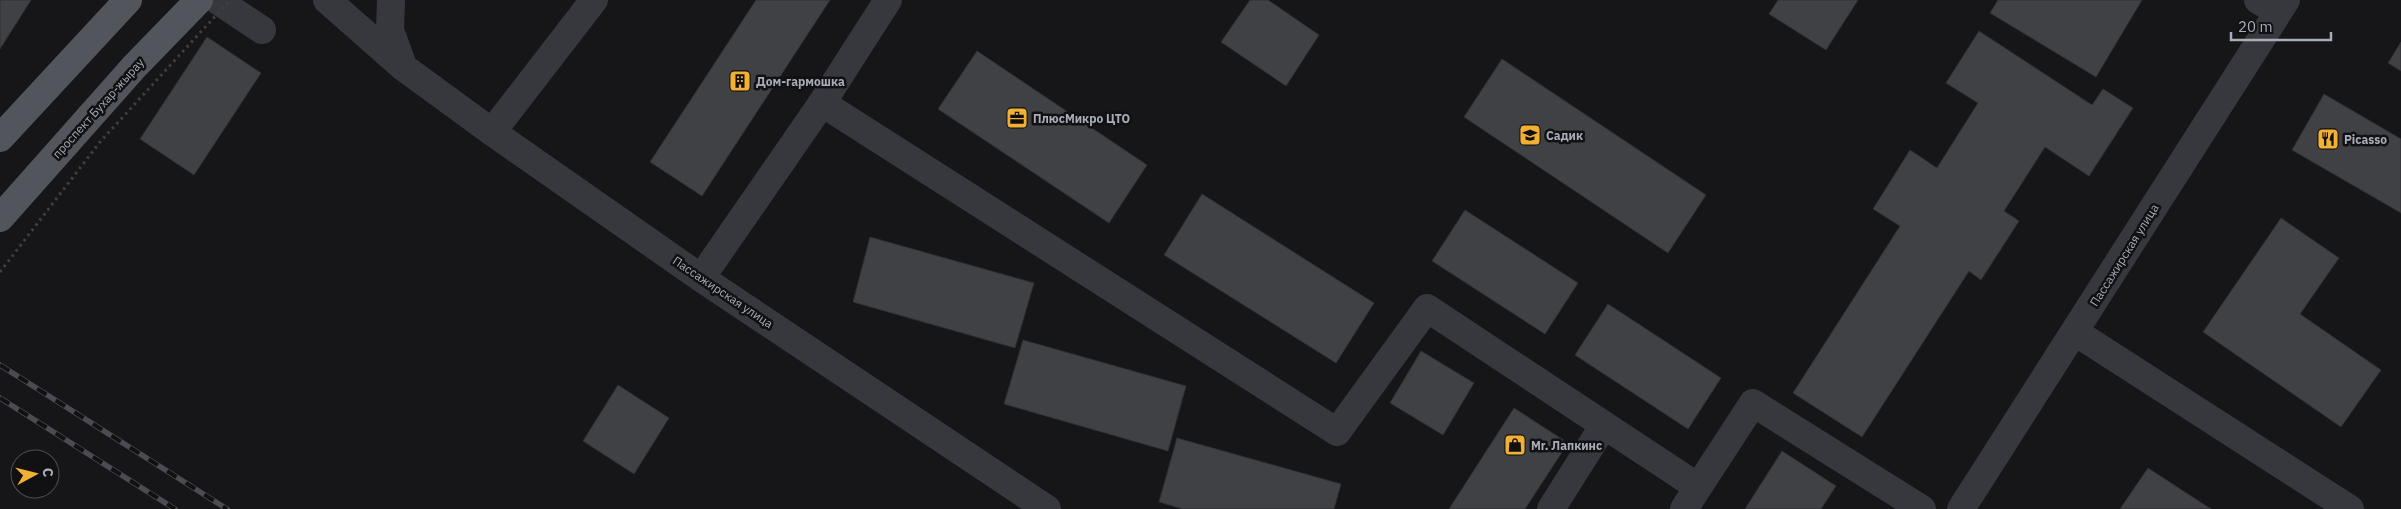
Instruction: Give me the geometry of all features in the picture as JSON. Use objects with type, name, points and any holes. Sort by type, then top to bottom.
[{"type":"main road","points":[[0,138],[128,0]]},
{"type":"main road","name":"проспект Бухар-жырау","points":[[0,218],[134,67],[199,0]]},
{"type":"street","points":[[217,0],[262,30]]},
{"type":"street","name":"Пассажирская улица","points":[[327,0],[403,68],[492,132],[701,278],[1047,509]]},
{"type":"street","points":[[391,0],[390,30],[403,68]]},
{"type":"street","points":[[492,132],[594,0]]},
{"type":"street","points":[[701,278],[822,103],[888,0]]},
{"type":"street","name":"Пассажирская улица","points":[[1961,509],[2075,332],[2274,4]]},
{"type":"street","points":[[822,103],[1337,432],[1427,308],[1604,425],[1691,498],[1753,403],[1922,509]]},
{"type":"street","points":[[2075,332],[2350,509]]},
{"type":"street","points":[[1551,509],[1604,425]]},
{"type":"path","points":[[0,272],[100,142],[230,0]]},
{"type":"building","points":[[0,0],[31,0],[0,49]]},
{"type":"building","name":"Дом-гармошка","points":[[756,0],[830,0],[702,196],[650,162]]},
{"type":"building","points":[[1250,0],[1268,0],[1319,35],[1286,86],[1221,42]]},
{"type":"building","points":[[1778,0],[1858,0],[1826,50],[1769,14]]},
{"type":"building","points":[[1998,0],[2142,0],[2096,77],[1990,13]]},
{"type":"building","points":[[1979,31],[2092,105],[2103,89],[2133,108],[2089,176],[2045,147],[2004,211],[2019,221],[1981,280],[1969,271],[1862,437],[1793,393],[1900,226],[1873,209],[1910,150],[1937,168],[1978,103],[1946,83]]},
{"type":"building","points":[[207,37],[261,73],[194,175],[140,139]]},
{"type":"building","points":[[2401,42],[2401,71],[2388,63]]},
{"type":"building","points":[[977,51],[1147,165],[1109,223],[938,109]]},
{"type":"building","points":[[1502,59],[1706,195],[1668,253],[1464,117]]},
{"type":"building","points":[[2324,94],[2401,139],[2401,213],[2292,150]]},
{"type":"building","points":[[1202,194],[1374,303],[1336,363],[1164,255]]},
{"type":"building","points":[[1465,210],[1578,283],[1545,334],[1432,261]]},
{"type":"building","points":[[2281,218],[2339,258],[2300,314],[2381,370],[2341,427],[2203,332]]},
{"type":"building","points":[[870,237],[1034,283],[1015,348],[853,302]]},
{"type":"building","points":[[1608,304],[1721,378],[1688,429],[1575,355]]},
{"type":"building","points":[[1023,340],[1186,386],[1168,451],[1004,404]]},
{"type":"building","points":[[1421,351],[1474,383],[1443,435],[1390,403]]},
{"type":"building","points":[[618,385],[669,418],[634,474],[583,441]]},
{"type":"building","points":[[1514,408],[1568,443],[1525,509],[1449,509]]},
{"type":"building","points":[[1177,438],[1341,484],[1334,509],[1183,509],[1159,502]]},
{"type":"building","points":[[1782,451],[1836,486],[1821,509],[1745,509]]},
{"type":"building","points":[[2148,468],[2211,509],[2120,509]]},
{"type":"railway","points":[[0,365],[227,509]]},
{"type":"railway","points":[[0,398],[175,509]]},
{"type":"place","name":"Дом-гармошка","points":[[740,81]]},
{"type":"place","name":"ПлюсМикро ЦТО","points":[[1017,118]]},
{"type":"place","name":"Садик","points":[[1530,135]]},
{"type":"place","name":"Picasso","points":[[2328,139]]},
{"type":"place","name":"Mr. Лапкинс","points":[[1515,445]]}]
